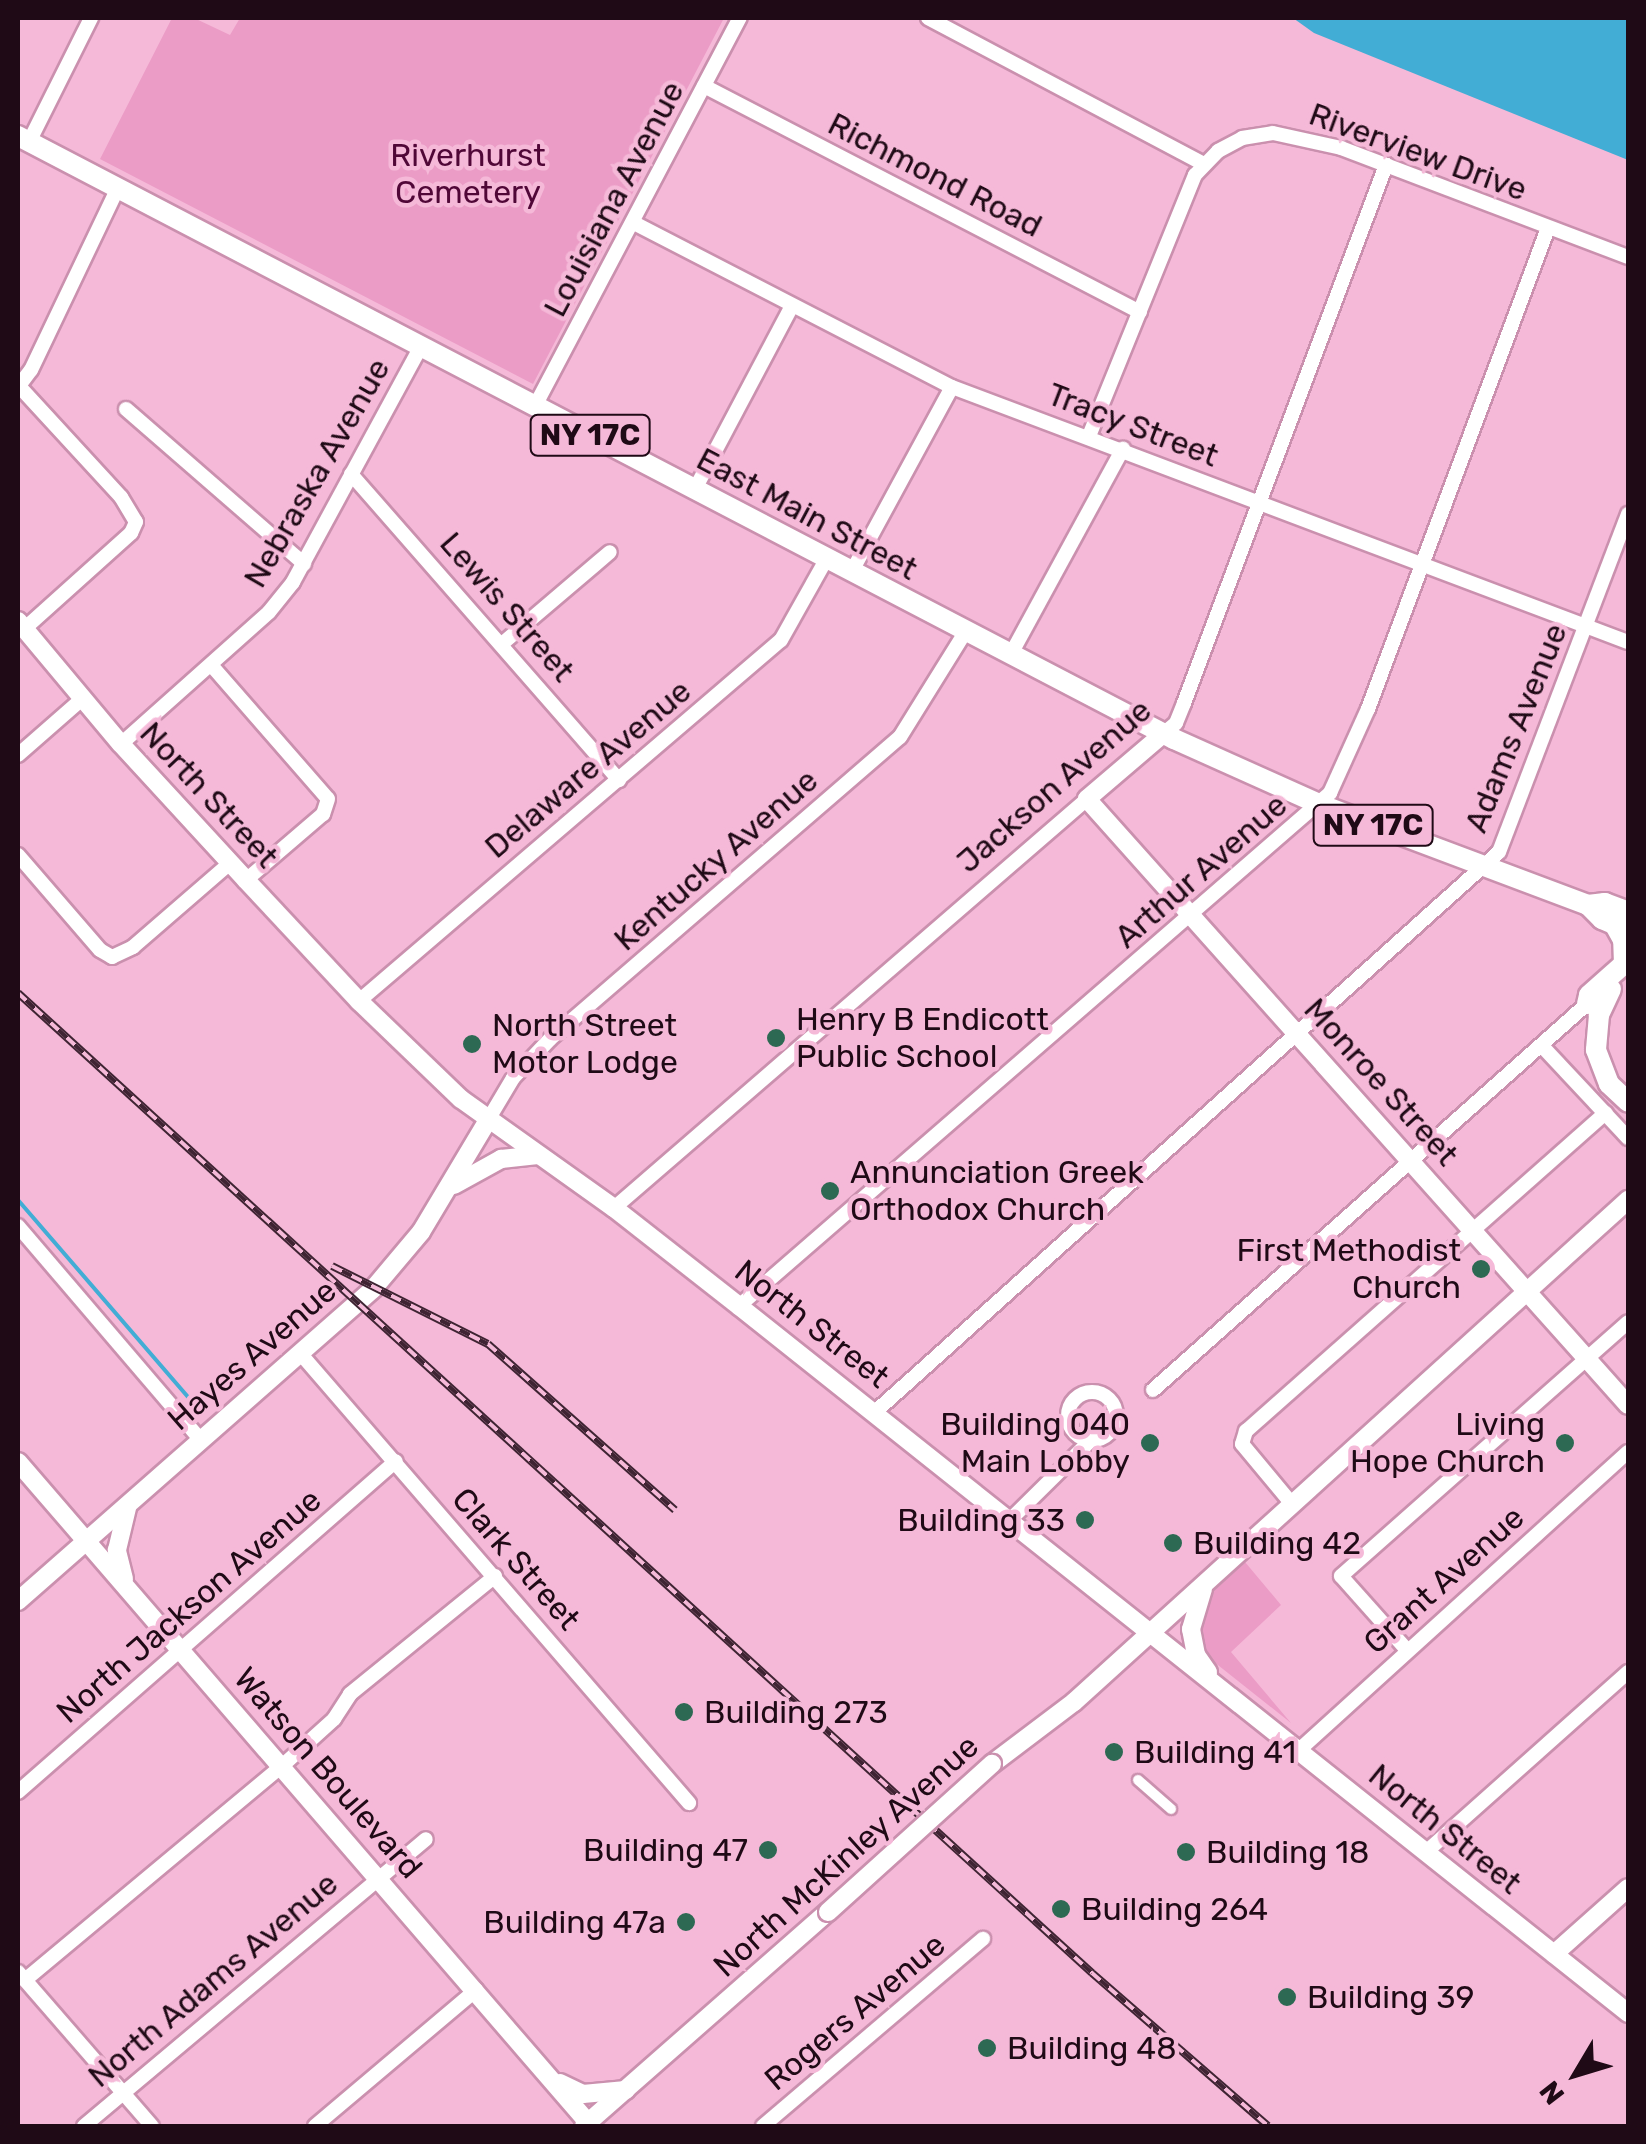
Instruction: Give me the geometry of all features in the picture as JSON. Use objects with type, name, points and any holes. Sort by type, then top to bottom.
[{"type":"main road","name":"East Main Street","points":[[23,139],[1163,734],[1319,804],[1624,922]]},
{"type":"main road","points":[[1587,1004],[1590,995],[1624,964],[1624,922]]},
{"type":"main road","points":[[1587,1004],[1628,974]]},
{"type":"main road","points":[[1611,989],[1599,1014],[1596,1050],[1609,1084],[1628,1102]]},
{"type":"street","points":[[23,139],[91,18]]},
{"type":"street","name":"Louisiana Avenue","points":[[535,406],[740,18]]},
{"type":"street","points":[[928,18],[1204,164],[1180,205],[1089,436]]},
{"type":"street","name":"Richmond Road","points":[[704,86],[1140,312]]},
{"type":"street","name":"Riverview Drive","points":[[1204,164],[1232,143],[1273,132],[1341,148],[1628,257]]},
{"type":"street","name":"Jackson Avenue","points":[[614,1208],[1176,723],[1386,166]]},
{"type":"street","points":[[21,625],[131,533],[136,522],[18,386],[118,188]]},
{"type":"street","name":"Tracy Street","points":[[634,223],[952,387],[1628,642]]},
{"type":"street","name":"Arthur Avenue","points":[[739,1306],[1192,916],[1337,784],[1548,228]]},
{"type":"street","points":[[695,490],[792,306]]},
{"type":"street","name":"Nebraska Avenue","points":[[121,744],[269,612],[304,564],[421,346]]},
{"type":"street","points":[[852,571],[952,387]]},
{"type":"street","points":[[126,409],[304,564]]},
{"type":"street","points":[[1011,654],[1122,449]]},
{"type":"street","name":"Lewis Street","points":[[351,474],[503,643],[618,780]]},
{"type":"street","name":"Adams Avenue","points":[[875,1412],[1485,866],[1504,844],[1628,514]]},
{"type":"street","points":[[503,643],[610,552]]},
{"type":"street","name":"Delaware Avenue","points":[[359,1001],[781,640],[827,558]]},
{"type":"street","name":"North Street","points":[[21,625],[121,744],[359,1001],[488,1120],[614,1208],[875,1412],[1628,2013]]},
{"type":"street","name":"Kentucky Avenue","points":[[488,1120],[513,1078],[550,1038],[900,737],[966,630]]},
{"type":"street","points":[[212,666],[328,798],[322,814],[246,880]]},
{"type":"street","points":[[18,755],[82,699]]},
{"type":"street","name":"Monroe Street","points":[[1087,799],[1628,1405]]},
{"type":"street","points":[[18,855],[100,950],[112,957],[134,946],[230,863]]},
{"type":"street","points":[[1154,1390],[1587,1004]]},
{"type":"street","points":[[1542,1046],[1628,1138]]},
{"type":"street","points":[[1292,1504],[1242,1444],[1242,1437],[1605,1112]]},
{"type":"street","name":"Hayes Avenue","points":[[18,1602],[388,1273],[443,1196],[488,1120]]},
{"type":"street","points":[[443,1196],[475,1170],[501,1159],[538,1155]]},
{"type":"street","name":"North McKinley Avenue","points":[[588,2125],[992,1764],[1074,1702],[1627,1203]]},
{"type":"street","points":[[18,1226],[201,1440]]},
{"type":"street","points":[[1407,1650],[1341,1576],[1628,1322]]},
{"type":"street","name":"Clark Street","points":[[300,1353],[689,1803]]},
{"type":"street","points":[[1011,1520],[1091,1440]]},
{"type":"street","name":"Grant Avenue","points":[[1298,1750],[1628,1452]]},
{"type":"street","name":"Watson Boulevard","points":[[18,1462],[378,1876],[588,2125]]},
{"type":"street","name":"North Jackson Avenue","points":[[18,1792],[396,1462]]},
{"type":"street","points":[[128,1506],[118,1550],[128,1589]]},
{"type":"street","points":[[152,2126],[21,1976],[282,1766],[334,1719],[350,1694],[495,1576]]},
{"type":"street","points":[[1208,1580],[1191,1630],[1196,1656],[1220,1688]]},
{"type":"street","points":[[1426,1852],[1628,1672]]},
{"type":"street","points":[[1138,1780],[1170,1809]]},
{"type":"street","name":"North Adams Avenue","points":[[84,2126],[426,1839]]},
{"type":"street","points":[[1554,1954],[1628,1888]]},
{"type":"street","name":"Rogers Avenue","points":[[764,2126],[983,1939]]},
{"type":"street","points":[[314,2126],[476,1990]]},
{"type":"street","points":[[551,2078],[583,2094],[631,2088]]},
{"type":"green space","name":"Riverhurst Cemetery","points":[[172,18],[194,18],[230,35],[240,18],[724,18],[533,384],[100,159]]},
{"type":"green space","points":[[1245,1562],[1281,1605],[1231,1652],[1291,1723],[1199,1650],[1197,1604]]},
{"type":"water","points":[[1293,18],[1628,18],[1628,160],[1314,33]]},
{"type":"waterway","points":[[18,1200],[201,1412]]},
{"type":"railway","points":[[18,993],[1092,1973],[1268,2126]]},
{"type":"railway","points":[[332,1266],[488,1344],[675,1510]]},
{"type":"place","name":"Henry B Endicott Public School","points":[[776,1038]]},
{"type":"place","name":"North Street Motor Lodge","points":[[472,1044]]},
{"type":"place","name":"Annunciation Greek Orthodox Church","points":[[830,1191]]},
{"type":"place","name":"First Methodist Church","points":[[1481,1269]]},
{"type":"place","name":"Building 040 Main Lobby","points":[[1150,1443]]},
{"type":"place","name":"Living Hope Church","points":[[1565,1443]]},
{"type":"place","name":"Building 33","points":[[1085,1520]]},
{"type":"place","name":"Building 42","points":[[1173,1543]]},
{"type":"place","name":"Building 273","points":[[684,1712]]},
{"type":"place","name":"Building 41","points":[[1114,1752]]},
{"type":"place","name":"Building 47","points":[[768,1850]]},
{"type":"place","name":"Building 18","points":[[1186,1852]]},
{"type":"place","name":"Building 264","points":[[1061,1909]]},
{"type":"place","name":"Building 47a","points":[[686,1922]]},
{"type":"place","name":"Building 39","points":[[1287,1997]]},
{"type":"place","name":"Building 48","points":[[987,2048]]}]
